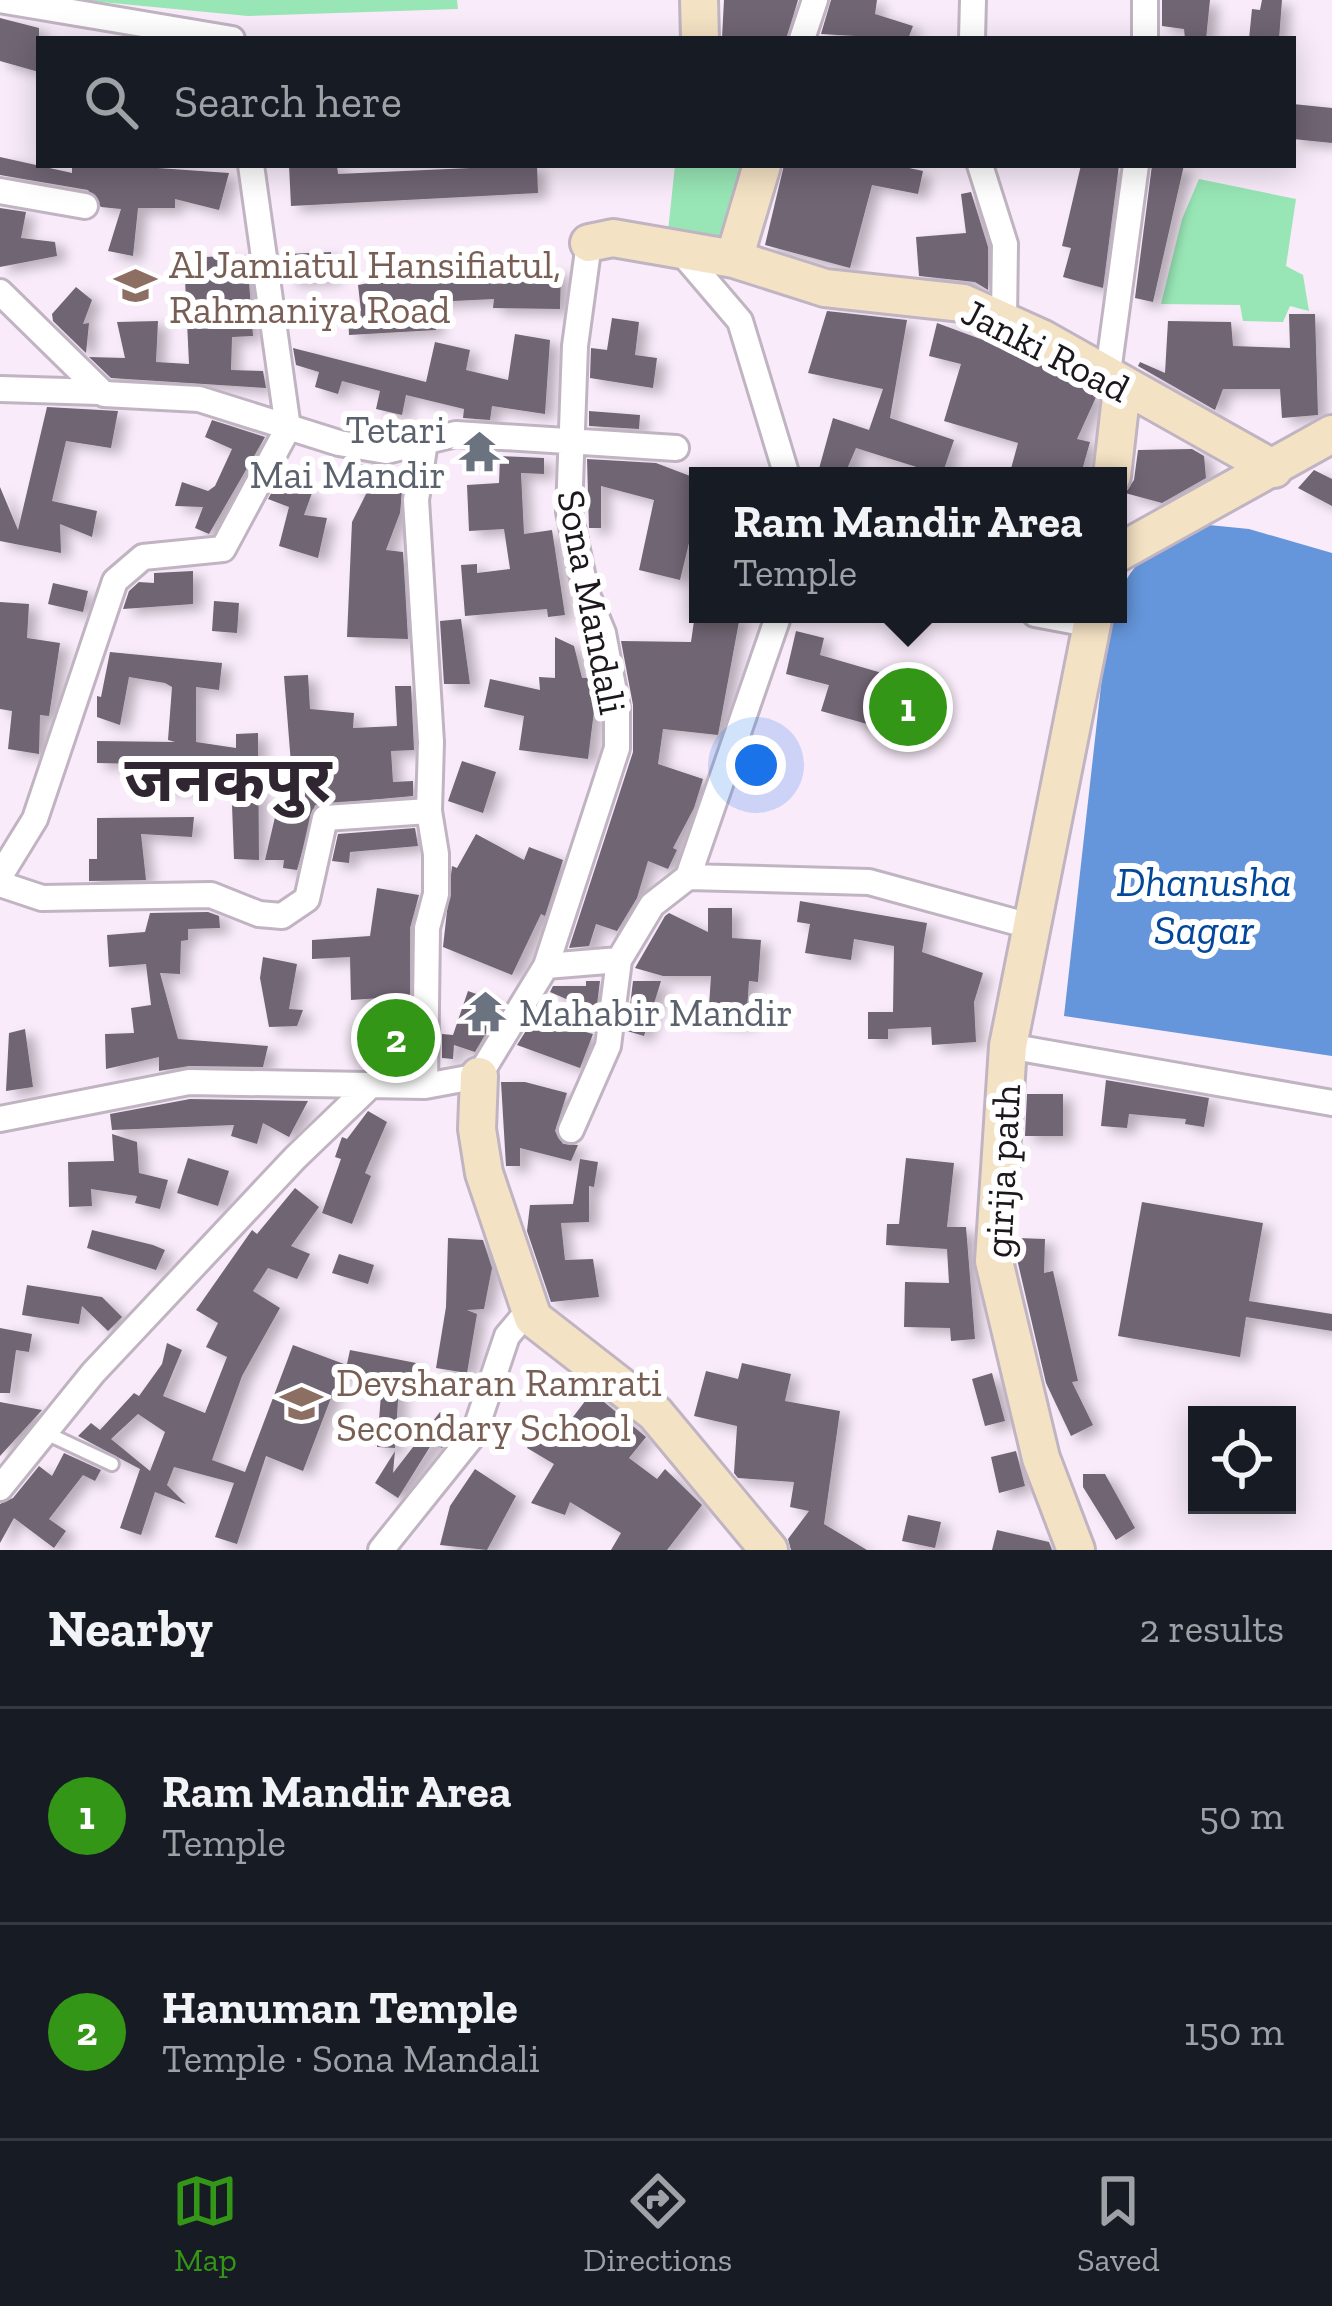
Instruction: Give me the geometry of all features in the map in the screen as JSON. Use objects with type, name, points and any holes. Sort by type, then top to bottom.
[{"type":"street","points":[[0,0],[214,36]]},
{"type":"street","points":[[803,36],[815,0]]},
{"type":"street","points":[[972,36],[973,0]]},
{"type":"street","points":[[1145,0],[1145,36]]},
{"type":"street","points":[[251,168],[288,428],[223,549],[142,556],[115,581],[35,819],[0,880],[42,898],[211,895],[259,914],[282,916],[307,899],[325,818],[429,811]]},
{"type":"street","points":[[734,259],[761,168]]},
{"type":"street","points":[[981,168],[1005,244],[1004,320]]},
{"type":"street","points":[[1112,467],[1115,384],[1136,168]]},
{"type":"street","points":[[0,191],[86,206]]},
{"type":"street","name":"Janki Road","points":[[590,243],[613,238],[734,259],[825,288],[934,297],[1004,320],[1274,470]]},
{"type":"street","name":"Sona Mandali","points":[[479,1076],[546,966],[617,748],[617,708],[603,633],[586,592],[569,512],[570,438],[590,243]]},
{"type":"street","points":[[682,253],[740,321],[784,467]]},
{"type":"street","points":[[0,292],[99,392]]},
{"type":"street","points":[[0,389],[200,399],[288,428],[386,451],[456,434],[676,448]]},
{"type":"street","points":[[1127,548],[1332,434]]},
{"type":"street","points":[[425,442],[416,500],[436,894],[427,928],[425,1086]]},
{"type":"street","points":[[571,1130],[608,1046],[619,960],[652,905],[688,878],[776,623]]},
{"type":"street","name":"girija path","points":[[1076,1550],[1041,1458],[994,1261],[1008,1046],[1093,623]]},
{"type":"street","points":[[688,878],[868,882],[1030,926]]},
{"type":"street","points":[[546,966],[619,960]]},
{"type":"street","points":[[1008,1046],[1332,1103]]},
{"type":"street","points":[[0,1119],[189,1082],[425,1086],[479,1076],[477,1129],[484,1174],[529,1310],[656,1413],[769,1550]]},
{"type":"street","points":[[0,1488],[93,1372],[295,1158],[372,1084]]},
{"type":"street","points":[[382,1550],[475,1434],[507,1336],[529,1310]]},
{"type":"lane","points":[[44,1432],[112,1464]]},
{"type":"green space","points":[[80,0],[457,0],[458,9],[248,16]]},
{"type":"green space","points":[[675,168],[747,168],[726,237],[668,231]]},
{"type":"green space","points":[[1199,179],[1296,199],[1286,266],[1303,275],[1309,311],[1290,306],[1283,322],[1243,321],[1240,305],[1161,304],[1182,219]]},
{"type":"water","name":"Dhanusha Sagar","points":[[1199,524],[1249,529],[1332,553],[1332,1056],[1064,1016],[1108,623],[1127,623],[1127,579],[1144,558]]},
{"type":"building","points":[[724,0],[798,0],[787,36],[722,36]]},
{"type":"building","points":[[831,0],[877,0],[875,14],[913,26],[909,36],[821,34]]},
{"type":"building","points":[[1162,0],[1210,0],[1206,36],[1185,36],[1184,29],[1162,26]]},
{"type":"building","points":[[1262,0],[1282,0],[1279,36],[1249,36],[1252,9],[1260,10]]},
{"type":"building","points":[[0,18],[39,28],[36,71],[0,61]]},
{"type":"building","points":[[1296,104],[1332,108],[1332,143],[1296,139]]},
{"type":"building","points":[[0,157],[72,173],[72,168],[158,168],[229,173],[219,210],[175,199],[175,208],[138,208],[133,256],[108,251],[121,209],[101,207],[88,190],[0,175]]},
{"type":"building","points":[[289,168],[337,168],[338,174],[537,168],[538,193],[291,206]]},
{"type":"building","points":[[783,168],[923,171],[918,194],[872,185],[850,268],[765,245]]},
{"type":"building","points":[[1080,168],[1119,168],[1103,288],[1063,277],[1071,248],[1062,246]]},
{"type":"building","points":[[1152,168],[1183,168],[1153,302],[1135,298]]},
{"type":"building","points":[[971,192],[988,247],[988,290],[975,282],[919,276],[916,237],[966,233],[961,194]]},
{"type":"building","points":[[0,208],[26,212],[21,238],[55,242],[57,256],[0,267]]},
{"type":"building","points":[[331,252],[333,278],[289,281],[287,254]]},
{"type":"building","points":[[247,255],[253,336],[232,337],[231,370],[263,371],[266,388],[111,378],[89,357],[125,358],[117,322],[158,321],[156,362],[189,364],[184,258]]},
{"type":"building","points":[[529,269],[561,270],[560,309],[493,308],[494,299],[432,302],[436,330],[349,335],[348,311],[361,311],[358,285],[429,272],[430,279],[529,278]]},
{"type":"building","points":[[76,287],[92,300],[83,324],[89,323],[86,353],[53,321],[52,314]]},
{"type":"building","points":[[827,311],[907,320],[890,418],[954,440],[945,467],[917,467],[856,448],[848,467],[819,467],[833,418],[869,430],[883,389],[808,373]]},
{"type":"building","points":[[1289,314],[1315,314],[1318,415],[1282,418],[1280,389],[1223,389],[1215,410],[1138,366],[1140,362],[1165,373],[1168,321],[1231,322],[1233,346],[1290,348]]},
{"type":"building","points":[[612,318],[639,322],[635,355],[657,358],[653,388],[590,378],[591,348],[607,350]]},
{"type":"building","points":[[937,323],[1021,354],[1097,395],[1077,439],[1090,442],[1083,467],[1011,467],[1018,443],[944,421],[961,364],[929,356]]},
{"type":"building","points":[[515,334],[550,340],[545,414],[492,406],[490,420],[463,418],[464,409],[406,395],[402,415],[376,409],[380,391],[342,381],[338,394],[315,387],[319,372],[296,365],[293,348],[426,382],[435,342],[470,350],[466,370],[508,380]]},
{"type":"building","points":[[47,407],[118,411],[111,448],[66,441],[52,501],[97,511],[92,537],[60,524],[61,553],[0,541],[0,487],[18,530]]},
{"type":"building","points":[[589,411],[640,415],[639,429],[589,426]]},
{"type":"building","points":[[212,420],[265,437],[209,534],[195,528],[203,507],[175,506],[182,482],[208,491],[215,486],[232,449],[205,437]]},
{"type":"building","points":[[1192,449],[1204,456],[1206,478],[1162,503],[1127,494],[1138,450]]},
{"type":"building","points":[[500,456],[544,458],[544,474],[521,473],[524,534],[552,530],[565,615],[548,617],[547,609],[465,616],[461,565],[477,564],[477,573],[510,569],[504,529],[469,531],[467,485],[499,483]]},
{"type":"building","points":[[587,459],[656,463],[689,476],[689,543],[680,580],[639,570],[654,500],[601,486],[601,528],[589,528]]},
{"type":"building","points":[[356,463],[404,472],[400,513],[386,550],[403,552],[408,639],[347,637],[352,522],[367,492],[354,488]]},
{"type":"building","points":[[1314,470],[1332,479],[1332,506],[1298,488]]},
{"type":"building","points":[[278,481],[312,493],[304,515],[327,518],[318,558],[279,546],[289,507],[268,499]]},
{"type":"building","points":[[193,571],[193,604],[123,609],[129,591],[139,582],[154,583],[154,573]]},
{"type":"building","points":[[53,583],[88,591],[83,612],[48,604]]},
{"type":"building","points":[[214,601],[239,603],[237,633],[212,631]]},
{"type":"building","points":[[0,602],[29,604],[27,638],[60,643],[49,716],[40,715],[39,754],[8,749],[12,711],[0,709]]},
{"type":"building","points":[[461,619],[470,684],[444,684],[440,621]]},
{"type":"building","points":[[694,623],[739,623],[718,735],[663,729],[658,764],[703,779],[694,808],[673,848],[677,850],[668,869],[648,861],[637,898],[617,931],[596,924],[589,946],[569,948],[633,752],[633,705],[621,641],[691,642]]},
{"type":"building","points":[[796,631],[824,638],[820,655],[882,673],[867,724],[821,711],[829,685],[786,674]]},
{"type":"building","points":[[555,637],[574,646],[582,678],[591,678],[596,695],[588,759],[519,750],[524,716],[484,707],[490,679],[540,690],[539,677],[555,678]]},
{"type":"building","points":[[110,652],[222,663],[219,690],[196,687],[196,742],[236,748],[236,734],[258,733],[259,860],[234,859],[231,778],[191,772],[191,788],[137,788],[140,764],[97,763],[97,741],[175,742],[168,740],[172,687],[165,683],[129,677],[120,725],[97,717],[97,696],[101,697]]},
{"type":"building","points":[[308,675],[310,709],[354,713],[353,728],[397,726],[395,686],[411,686],[414,750],[391,751],[393,782],[413,781],[413,796],[315,805],[297,870],[283,868],[284,860],[265,860],[285,774],[292,776],[284,676]]},
{"type":"building","points":[[462,761],[496,772],[483,813],[448,801]]},
{"type":"building","points":[[194,817],[192,837],[141,834],[146,880],[89,881],[89,859],[97,859],[97,818]]},
{"type":"building","points":[[415,828],[418,846],[350,852],[349,863],[332,861],[338,834]]},
{"type":"building","points":[[476,834],[524,860],[529,847],[563,860],[545,916],[541,914],[512,975],[443,947],[452,866],[457,868]]},
{"type":"building","points":[[377,888],[419,895],[410,928],[410,996],[351,1000],[350,957],[312,959],[312,940],[370,936]]},
{"type":"building","points":[[800,901],[927,923],[922,952],[983,973],[974,1002],[976,1042],[932,1045],[931,1027],[888,1029],[888,1039],[868,1039],[868,1012],[893,1012],[894,946],[854,939],[851,960],[805,953],[810,924],[797,922]]},
{"type":"building","points":[[708,908],[732,908],[732,938],[761,940],[758,982],[749,981],[746,1024],[708,1021],[711,976],[663,976],[635,968],[665,916],[669,913],[708,932]]},
{"type":"building","points":[[150,913],[219,916],[220,928],[188,929],[188,940],[181,941],[180,974],[160,973],[178,1039],[268,1046],[263,1067],[189,1066],[159,1071],[159,1057],[106,1069],[105,1034],[134,1033],[131,1008],[151,1005],[146,964],[109,967],[107,935],[145,932]]},
{"type":"building","points":[[263,957],[297,964],[289,1009],[303,1010],[297,1026],[269,1027],[260,978]]},
{"type":"building","points":[[586,981],[600,981],[596,1012],[550,992],[553,986],[586,986]]},
{"type":"building","points":[[633,981],[661,981],[644,1036],[627,1031]]},
{"type":"building","points":[[468,991],[496,1001],[486,1033],[475,1052],[454,1045],[453,1059],[442,1058],[442,1034],[453,1035]]},
{"type":"building","points":[[534,1018],[593,1034],[580,1068],[517,1045]]},
{"type":"building","points":[[383,1023],[409,1025],[408,1064],[379,1067]]},
{"type":"building","points":[[25,1029],[33,1087],[6,1091],[9,1033]]},
{"type":"building","points":[[1106,1080],[1209,1098],[1204,1127],[1185,1124],[1186,1119],[1129,1114],[1127,1128],[1101,1126]]},
{"type":"building","points":[[501,1082],[525,1082],[567,1093],[555,1131],[563,1144],[578,1145],[571,1161],[520,1148],[520,1166],[506,1166]]},
{"type":"building","points":[[1027,1094],[1063,1094],[1063,1136],[1025,1136]]},
{"type":"building","points":[[190,1099],[308,1101],[289,1137],[263,1123],[257,1144],[231,1136],[234,1125],[112,1130],[110,1114]]},
{"type":"building","points":[[368,1111],[387,1122],[365,1173],[371,1176],[352,1224],[322,1213],[341,1159],[335,1157],[342,1137],[347,1139]]},
{"type":"building","points":[[112,1134],[137,1142],[139,1173],[168,1180],[160,1209],[135,1203],[137,1196],[91,1189],[92,1206],[69,1207],[68,1162],[114,1161]]},
{"type":"building","points":[[188,1158],[229,1171],[218,1206],[177,1193]]},
{"type":"building","points":[[906,1158],[954,1163],[947,1227],[966,1227],[975,1339],[951,1341],[950,1328],[904,1327],[905,1282],[949,1283],[947,1249],[886,1245],[887,1224],[899,1224]]},
{"type":"building","points":[[580,1159],[598,1162],[594,1187],[589,1186],[589,1222],[561,1223],[565,1260],[593,1259],[599,1297],[551,1302],[527,1231],[530,1205],[573,1204]]},
{"type":"building","points":[[295,1188],[319,1207],[291,1246],[310,1254],[297,1279],[268,1268],[253,1291],[280,1308],[242,1376],[212,1460],[245,1472],[293,1345],[344,1364],[303,1471],[266,1456],[237,1544],[215,1537],[234,1483],[174,1467],[167,1485],[186,1504],[155,1492],[141,1535],[120,1528],[140,1469],[78,1436],[91,1423],[100,1430],[134,1393],[139,1396],[162,1364],[167,1343],[182,1350],[163,1396],[205,1413],[227,1357],[206,1347],[218,1323],[196,1310],[252,1230],[257,1234]],"holes":[[[138,1414],[165,1432],[150,1471],[111,1439]]]},
{"type":"building","points":[[1142,1202],[1263,1223],[1249,1301],[1332,1314],[1332,1331],[1246,1317],[1240,1357],[1118,1336]]},
{"type":"building","points":[[92,1230],[165,1250],[156,1270],[87,1248]]},
{"type":"building","points":[[448,1238],[483,1240],[492,1268],[484,1309],[467,1310],[477,1314],[467,1373],[436,1368],[446,1307]]},
{"type":"building","points":[[1018,1238],[1045,1239],[1044,1273],[1053,1271],[1078,1381],[1072,1382],[1093,1425],[1071,1436],[1046,1383],[1017,1259]]},
{"type":"building","points":[[339,1254],[374,1265],[368,1284],[332,1273]]},
{"type":"building","points":[[27,1285],[102,1297],[122,1317],[108,1331],[82,1306],[79,1324],[22,1315]]},
{"type":"building","points":[[0,1328],[32,1334],[29,1352],[16,1350],[10,1393],[0,1393]]},
{"type":"building","points":[[350,1350],[416,1363],[411,1386],[399,1384],[395,1448],[377,1447],[382,1381],[345,1373]]},
{"type":"building","points":[[742,1363],[791,1374],[785,1401],[840,1411],[824,1524],[867,1550],[791,1550],[788,1539],[809,1511],[790,1507],[794,1482],[738,1478],[734,1473],[737,1426],[694,1416],[706,1371],[738,1379]]},
{"type":"building","points":[[992,1373],[1005,1421],[985,1426],[972,1379]]},
{"type":"building","points":[[592,1392],[646,1437],[629,1458],[657,1479],[665,1469],[702,1505],[667,1550],[611,1550],[621,1533],[570,1502],[565,1515],[531,1503],[554,1464],[527,1448],[536,1432],[554,1442]]},
{"type":"building","points":[[0,1402],[42,1410],[0,1456]]},
{"type":"building","points":[[440,1412],[459,1427],[442,1448],[433,1442],[398,1498],[375,1483],[395,1451],[393,1473]]},
{"type":"building","points":[[1016,1451],[1025,1486],[999,1493],[991,1457]]},
{"type":"building","points":[[64,1453],[101,1470],[95,1481],[83,1475],[49,1519],[66,1531],[54,1548],[14,1518],[0,1543],[0,1504],[13,1498],[39,1466],[52,1476]]},
{"type":"building","points":[[475,1469],[516,1496],[487,1550],[440,1545],[450,1506]]},
{"type":"building","points":[[1083,1474],[1105,1474],[1135,1528],[1116,1540],[1083,1487]]},
{"type":"building","points":[[908,1515],[941,1522],[935,1548],[902,1541]]},
{"type":"building","points":[[997,1530],[1049,1542],[1052,1550],[992,1550]]},
{"type":"place","name":"Al Jamiatul Hansifiatul, Rahmaniya Road","points":[[135,286]]},
{"type":"place","name":"Tetari Mai Mandir","points":[[480,451]]},
{"type":"place","name":"Ram Mandir Area","points":[[908,707]]},
{"type":"place","name":"Mahabir Mandir","points":[[485,1012]]},
{"type":"place","name":"Hanuman Temple","points":[[396,1038]]},
{"type":"place","name":"Devsharan Ramrati Secondary School","points":[[302,1404]]},
{"type":"district","name":"जनकपुर","points":[[228,779]]}]
